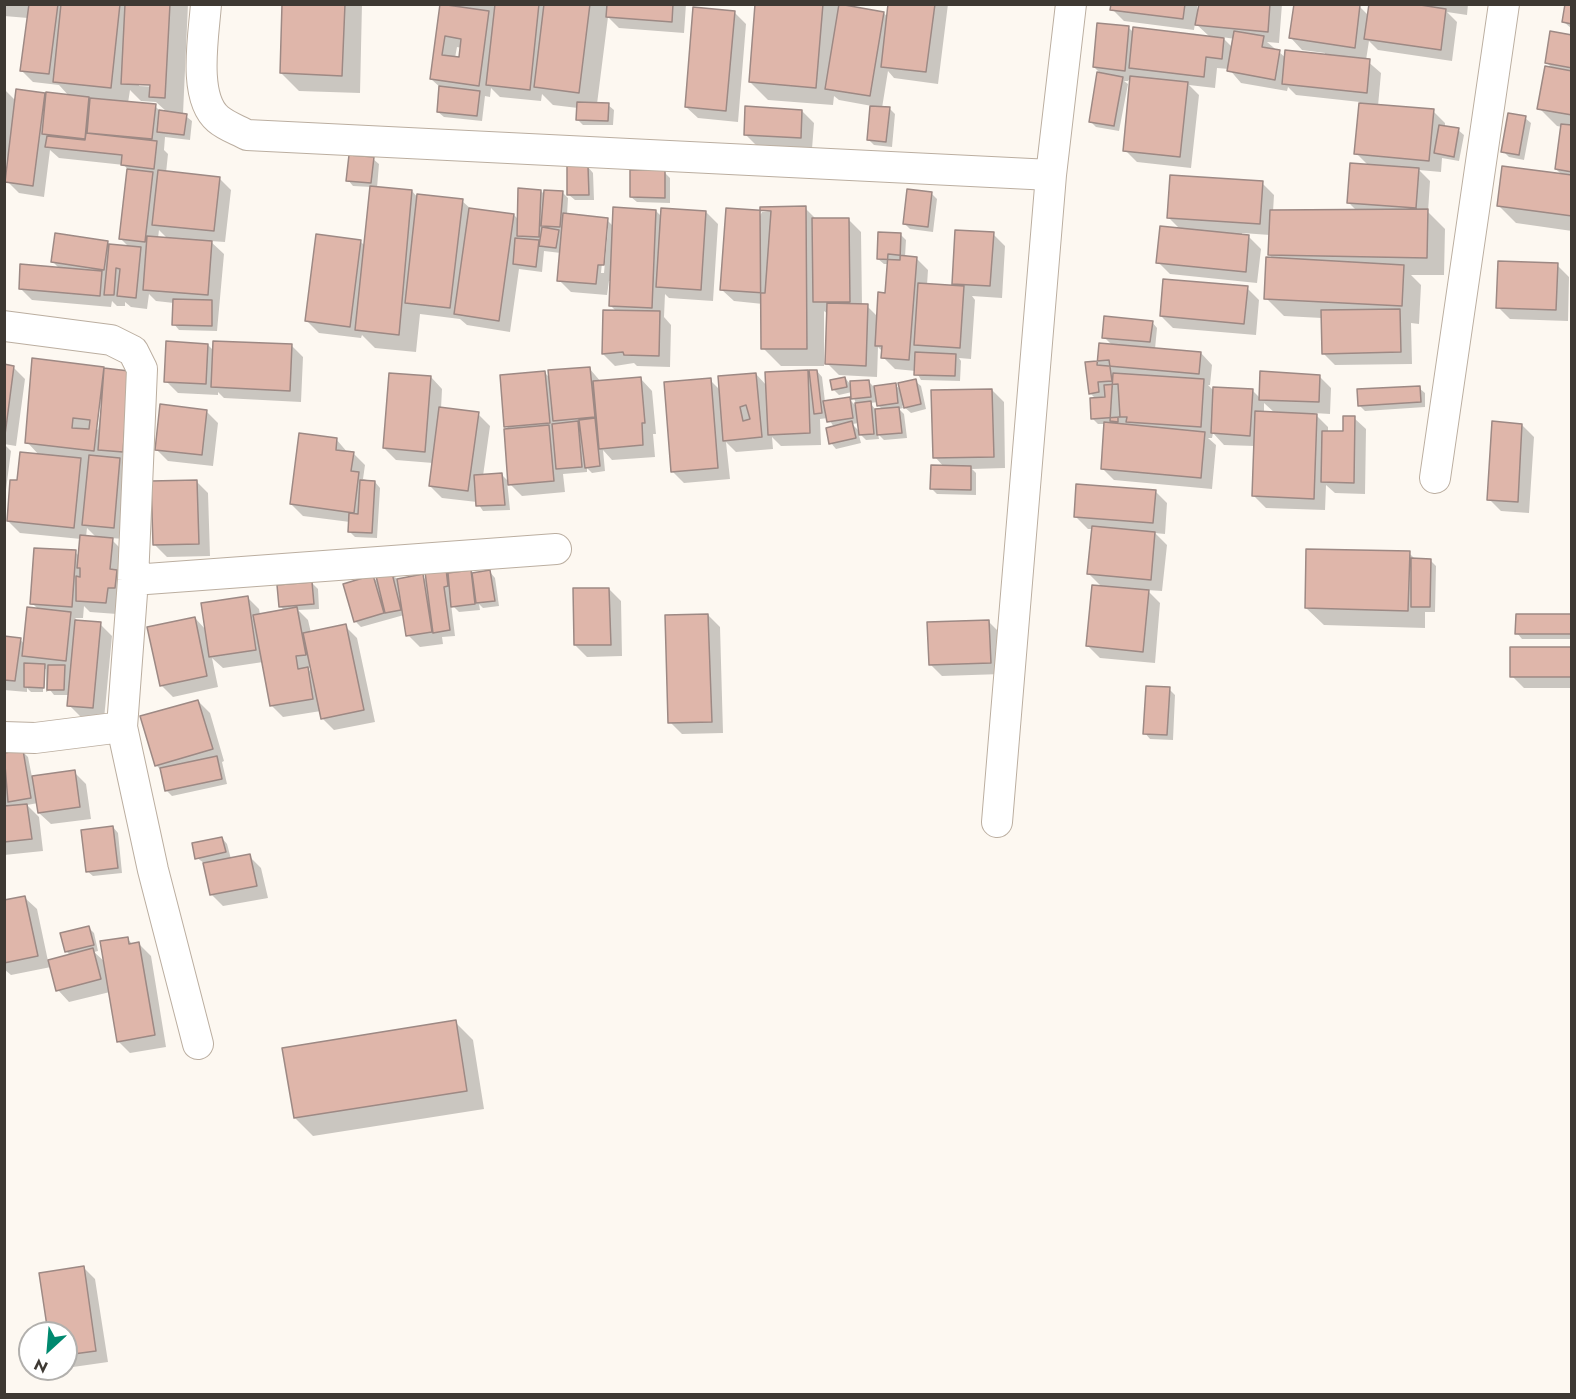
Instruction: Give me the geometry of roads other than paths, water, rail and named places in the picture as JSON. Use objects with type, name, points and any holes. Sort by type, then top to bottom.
[{"type":"street","points":[[206,4],[201,76],[209,104],[217,118],[247,135],[1051,175]]},
{"type":"street","points":[[997,822],[1051,175],[1071,4]]},
{"type":"street","points":[[1435,478],[1504,4]]},
{"type":"street","points":[[4,326],[111,340],[133,351],[142,369],[133,580],[122,727],[153,870],[198,1044]]},
{"type":"street","points":[[133,580],[556,549]]},
{"type":"street","points":[[4,737],[35,738],[122,727]]}]
